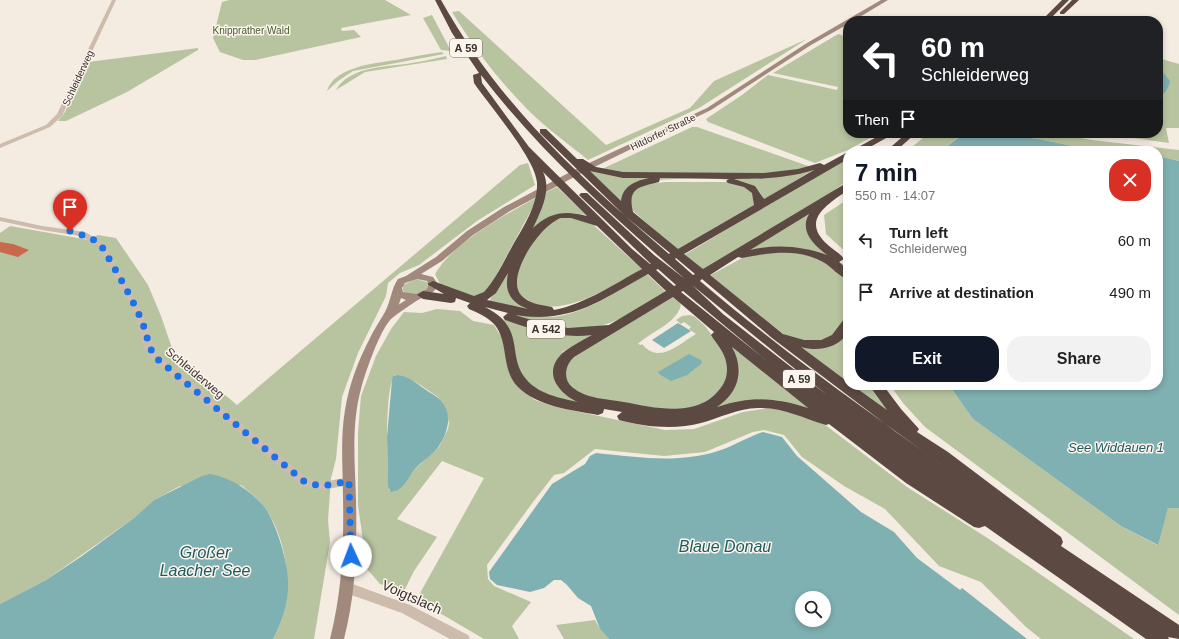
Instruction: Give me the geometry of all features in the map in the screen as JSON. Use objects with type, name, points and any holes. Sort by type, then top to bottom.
[{"type":"highway","name":"A 59","points":[[430,0],[461,54],[512,120],[557,168],[602,212],[692,293],[839,411],[966,504],[1160,639]]},
{"type":"highway","name":"A 59","points":[[438,0],[470,53],[499,92],[561,161],[610,208],[699,286],[774,347],[850,405],[972,494],[1179,634]]},
{"type":"highway","points":[[1049,16],[1066,0]]},
{"type":"highway","points":[[1059,16],[1076,0]]},
{"type":"highway","points":[[472,303],[489,295],[538,207],[542,183],[540,174],[524,147],[478,83],[477,76]]},
{"type":"highway","points":[[499,92],[510,99],[628,213],[776,335],[843,385]]},
{"type":"highway","points":[[866,146],[881,138]]},
{"type":"highway","points":[[897,146],[906,138]]},
{"type":"highway","points":[[558,145],[593,169],[623,175],[764,176],[808,170],[838,160]]},
{"type":"highway","points":[[524,147],[601,225],[698,313],[844,428],[911,479],[985,526],[1108,612],[1153,639]]},
{"type":"highway","name":"A 542","points":[[420,296],[439,296],[529,314],[544,315],[569,311],[582,306],[693,245],[843,158]]},
{"type":"highway","points":[[628,213],[625,199],[628,191],[637,185],[648,181],[665,180],[736,182],[756,190],[760,199],[759,206]]},
{"type":"highway","name":"A 542","points":[[431,282],[472,303],[556,332],[586,332],[622,323],[843,188]]},
{"type":"highway","points":[[838,192],[810,216],[809,222],[810,231],[815,240],[843,261]]},
{"type":"highway","points":[[569,311],[542,309],[522,302],[514,294],[511,286],[514,268],[535,231],[547,220],[562,215],[571,215],[581,216],[601,225]]},
{"type":"highway","points":[[731,258],[774,249],[799,250],[817,255],[832,262],[843,272]]},
{"type":"highway","points":[[472,303],[492,315],[500,323],[505,332],[512,366],[518,379],[529,390],[545,398],[642,419],[666,422],[688,421],[707,417],[735,406],[769,403],[786,405],[844,428]]},
{"type":"highway","points":[[622,323],[565,358],[560,369],[560,378],[564,387],[574,395],[591,401],[651,413],[684,413],[696,410],[718,400],[726,393],[732,381],[734,370],[732,357],[727,346],[698,313]]},
{"type":"highway","points":[[776,335],[797,343],[820,345],[838,338],[843,330]]},
{"type":"highway","points":[[850,390],[901,428],[948,460],[1179,634]]},
{"type":"highway","points":[[880,390],[896,413],[948,460]]},
{"type":"main road","name":"Hitdorfer Straße","points":[[857,16],[885,0]]},
{"type":"main road","name":"Hitdorfer Straße","points":[[411,276],[438,259],[476,230],[534,194],[709,109],[809,44],[843,24]]},
{"type":"main road","name":"Hitdorfer Straße","points":[[431,282],[431,272],[438,259]]},
{"type":"main road","points":[[337,639],[342,622],[351,556],[348,444],[353,396],[371,347],[387,318],[397,288],[401,281],[411,276],[422,276],[431,282],[431,290],[404,304],[387,318]]},
{"type":"main road","points":[[397,291],[407,297],[420,296]]},
{"type":"street","name":"Schleiderweg","points":[[0,146],[48,126],[60,115],[114,0]]},
{"type":"street","name":"Schleiderweg","points":[[0,219],[42,228],[82,234],[101,245],[137,310],[148,345],[155,357],[306,483],[323,486],[349,481]]},
{"type":"street","name":"Voigtslach","points":[[347,588],[406,609],[463,639]]},
{"type":"green space","name":"Knipprather Wald","points":[[229,0],[385,0],[411,15],[341,28],[342,31],[354,30],[361,37],[255,60],[243,60],[220,52],[213,38],[222,2]]},
{"type":"green space","points":[[459,11],[606,145],[690,108],[714,81],[807,39],[699,108],[588,160],[536,118],[507,88],[478,51],[452,12]]},
{"type":"green space","points":[[432,15],[451,51],[441,50],[423,18]]},
{"type":"green space","points":[[838,34],[843,36],[843,138],[870,138],[855,146],[843,146],[843,152],[815,163],[708,122],[706,119],[742,95],[768,75],[837,90],[838,87],[773,73]]},
{"type":"green space","points":[[198,48],[198,50],[127,92],[66,121],[58,121],[65,112],[88,62]]},
{"type":"green space","points":[[442,52],[444,54],[353,71],[338,81],[327,91],[331,83],[346,71],[377,63]]},
{"type":"green space","points":[[446,56],[447,59],[365,72],[336,90],[342,82],[358,72],[377,67],[406,64]]},
{"type":"green space","points":[[1163,59],[1179,64],[1179,128],[1166,128],[1169,143],[1134,138],[1163,138]]},
{"type":"green space","points":[[692,127],[697,127],[811,167],[771,174],[624,173],[602,169]]},
{"type":"green space","points":[[923,138],[957,138],[947,146],[913,146]]},
{"type":"green space","points":[[1032,138],[1081,138],[1144,146],[1073,146]]},
{"type":"green space","points":[[1163,148],[1179,150],[1179,161],[1163,157]]},
{"type":"green space","points":[[843,160],[843,184],[828,195],[703,270],[684,255]]},
{"type":"green space","points":[[528,163],[535,185],[477,221],[419,265],[400,273],[388,283],[386,296],[358,353],[342,397],[336,459],[331,478],[328,520],[330,542],[314,639],[273,639],[285,608],[287,573],[284,555],[280,538],[265,508],[241,485],[180,486],[154,500],[134,518],[46,580],[0,604],[0,233],[10,226],[89,240],[98,235],[116,238],[148,285],[173,351],[237,405],[520,165]]},
{"type":"green space","points":[[815,169],[763,200],[758,190],[746,184],[729,180],[688,178],[641,183],[622,203],[588,171],[741,178]]},
{"type":"green space","points":[[666,182],[733,182],[743,185],[758,198],[753,207],[677,250],[631,209],[630,193],[647,184]]},
{"type":"green space","points":[[557,187],[586,215],[574,213],[550,217],[507,280],[536,313],[489,302],[545,193]]},
{"type":"green space","points":[[539,196],[486,294],[480,296],[468,296],[440,284],[435,274],[443,262],[454,251],[467,240],[497,220]]},
{"type":"green space","points":[[843,202],[843,249],[826,234],[824,215]]},
{"type":"green space","points":[[809,214],[806,227],[833,257],[843,264],[843,268],[821,257],[800,249],[778,247],[747,251]]},
{"type":"green space","points":[[569,216],[589,221],[642,269],[597,294],[580,301],[563,305],[546,306],[531,302],[517,291],[515,271],[530,243],[555,219]]},
{"type":"green space","points":[[768,251],[810,254],[842,272],[843,325],[838,334],[812,343],[786,336],[709,276],[744,257]]},
{"type":"green space","points":[[647,274],[667,293],[622,318],[598,327],[572,330],[555,328],[506,313],[546,317],[565,315],[601,300]]},
{"type":"green space","points":[[416,279],[427,282],[427,289],[415,294],[409,294],[403,291],[403,285]]},
{"type":"green space","points":[[673,297],[681,303],[676,316],[638,344],[642,344],[655,353],[669,351],[696,334],[689,329],[691,327],[684,322],[681,324],[676,320],[682,316],[690,315],[695,317],[705,326],[728,356],[729,379],[708,401],[691,408],[680,409],[632,406],[585,395],[576,391],[565,380],[565,365],[577,353]]},
{"type":"green space","points":[[437,309],[460,311],[473,321],[494,325],[502,338],[509,372],[518,386],[535,400],[556,407],[665,430],[694,429],[743,412],[768,408],[794,411],[824,424],[907,487],[989,539],[1134,639],[1041,639],[1026,627],[981,582],[939,566],[885,509],[844,486],[802,457],[784,435],[764,430],[753,432],[705,452],[664,456],[595,449],[564,473],[554,475],[487,565],[488,579],[494,586],[531,602],[512,626],[519,639],[484,639],[438,612],[419,595],[484,478],[442,461],[397,519],[437,537],[414,571],[404,591],[380,584],[367,569],[358,505],[358,432],[361,396],[376,356],[391,329],[404,312],[422,313]],"holes":[[[395,375],[416,382],[438,397],[445,408],[449,423],[448,429],[439,447],[415,469],[403,485],[394,492],[389,490],[387,449],[389,396]]]},
{"type":"green space","points":[[503,319],[537,329],[597,333],[562,352],[564,355],[556,372],[555,381],[562,391],[568,396],[667,418],[727,397],[736,385],[739,373],[738,361],[732,347],[808,408],[783,401],[758,399],[664,419],[554,398],[530,386],[518,371],[512,337]]},
{"type":"green space","points":[[843,337],[843,381],[796,345],[835,344]]},
{"type":"green space","points":[[856,390],[874,390],[890,413]]},
{"type":"green space","points":[[894,390],[953,390],[973,419],[1121,526],[1157,545],[1168,508],[1179,508],[1179,615],[925,427],[903,403]]},
{"type":"green space","points":[[595,620],[600,629],[609,639],[564,639],[556,625]]},
{"type":"water","points":[[1163,72],[1170,81],[1163,94]]},
{"type":"water","points":[[958,138],[1032,138],[1073,146],[947,146]]},
{"type":"water","name":"See Widdauen 1","points":[[1163,157],[1179,161],[1179,508],[1168,508],[1158,545],[1121,526],[973,419],[953,390],[1163,390]]},
{"type":"water","points":[[678,323],[691,331],[664,348],[652,340]]},
{"type":"water","points":[[689,354],[701,360],[702,363],[687,375],[671,381],[659,374],[658,372]]},
{"type":"water","points":[[397,375],[411,379],[437,397],[446,409],[448,423],[446,431],[437,449],[415,469],[399,489],[391,492],[388,487],[387,437],[392,380],[393,376]]},
{"type":"water","name":"Blaue Donau","points":[[763,432],[782,437],[797,456],[861,512],[894,532],[917,558],[960,590],[962,588],[1027,639],[609,639],[600,629],[591,606],[578,598],[561,580],[554,580],[544,588],[530,592],[497,585],[490,579],[489,572],[552,484],[585,464],[590,456],[596,453],[642,458],[673,458],[703,455],[730,447]]},
{"type":"water","name":"Großer Laacher See","points":[[210,474],[225,478],[239,485],[262,504],[272,519],[286,563],[288,588],[284,611],[273,639],[0,639],[0,604],[46,580],[82,556],[134,518],[154,500],[202,476]]},
{"type":"building","points":[[0,242],[13,244],[29,250],[18,257],[0,252]]},
{"type":"route","points":[[70,231],[91,238],[101,245],[137,310],[148,345],[155,357],[306,483],[314,486],[323,486],[349,481],[351,556]]}]
